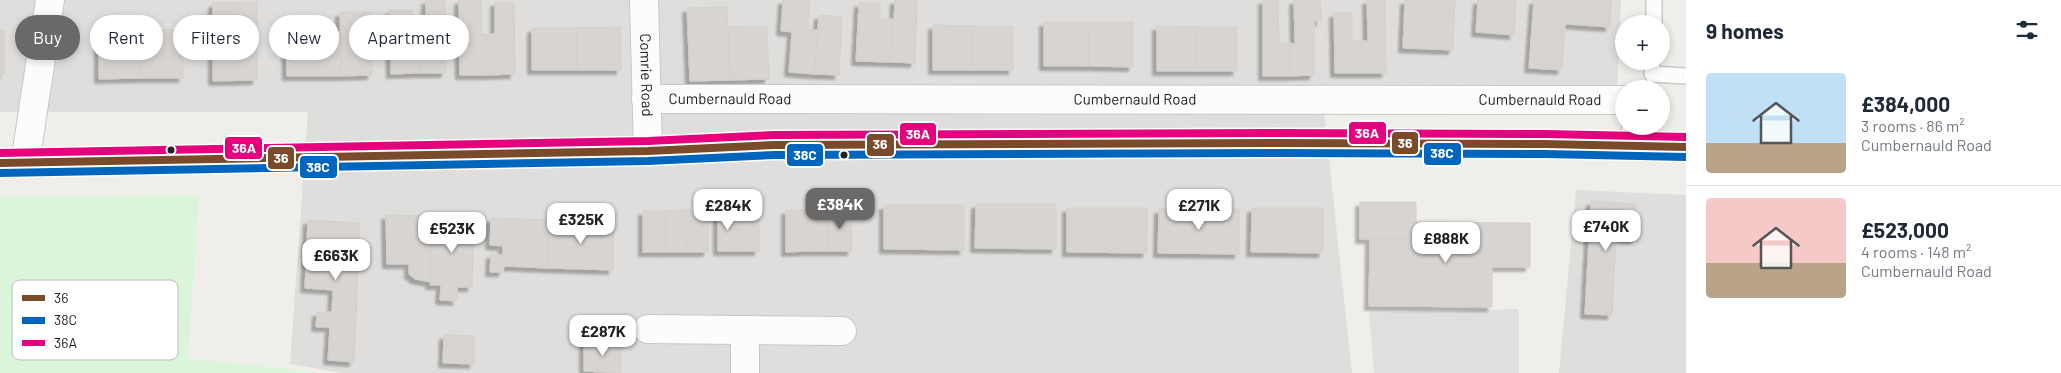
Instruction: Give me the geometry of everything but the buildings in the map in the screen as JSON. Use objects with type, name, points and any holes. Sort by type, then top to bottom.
[{"type":"main road","points":[[12,163],[648,151],[774,145],[1301,143],[1636,136],[1686,147]]},
{"type":"street","points":[[12,163],[50,0]]},
{"type":"street","name":"Comrie Road","points":[[644,0],[648,151]]},
{"type":"street","name":"Cumbernauld Road","points":[[646,99],[1615,100]]},
{"type":"street","points":[[648,329],[842,331]]},
{"type":"street","points":[[744,373],[745,330]]},
{"type":"lane","points":[[1654,0],[1654,15]]},
{"type":"lane","points":[[1652,70],[1652,74],[1686,76]]},
{"type":"shaded area","points":[[0,0],[1621,0],[1620,15],[1615,15],[1615,70],[1618,70],[1618,80],[1615,80],[1615,94],[1321,85],[1352,373],[343,373],[290,364],[308,112],[0,112]]},
{"type":"shaded area","points":[[1576,190],[1686,195],[1686,373],[1559,373]]},
{"type":"shaded area","points":[[1519,309],[1519,373],[1374,373],[1369,313]]},
{"type":"green space","points":[[199,195],[188,358],[322,373],[0,373],[0,197]]},
{"type":"transit line","name":"36A","points":[[0,153],[648,141],[774,135],[1278,133],[1545,134],[1686,137]]},
{"type":"transit line","name":"36","points":[[0,163],[648,151],[774,145],[1278,143],[1545,144],[1686,147]]},
{"type":"transit line","name":"38C","points":[[0,173],[648,161],[774,155],[1278,153],[1545,154],[1686,157]]}]
